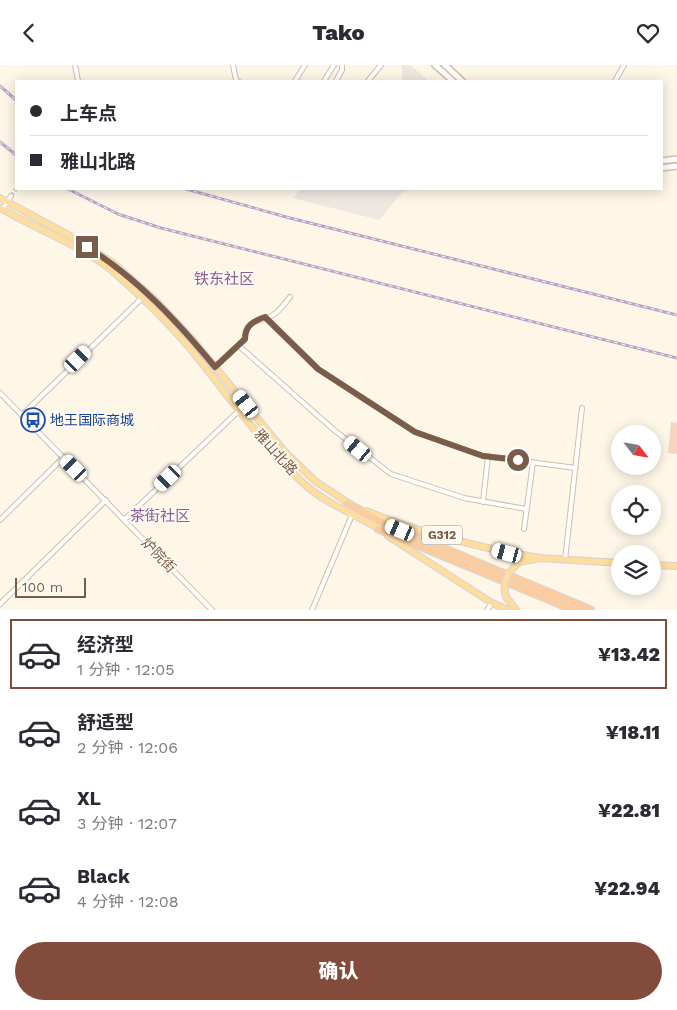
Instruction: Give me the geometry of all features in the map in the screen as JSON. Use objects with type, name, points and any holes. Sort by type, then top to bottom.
[{"type":"highway","name":"雅山北路","points":[[347,503],[383,523],[591,610]]},
{"type":"highway","points":[[378,529],[574,610]]},
{"type":"main road","points":[[435,65],[452,80]]},
{"type":"main road","points":[[444,65],[461,80]]},
{"type":"main road","points":[[663,161],[677,159]]},
{"type":"main road","points":[[663,168],[677,166]]},
{"type":"main road","name":"雅山北路","points":[[0,198],[74,238],[113,263],[155,300],[215,367],[285,452],[316,481],[347,503],[384,518],[442,535],[507,553],[540,558]]},
{"type":"main road","name":"雅山北路","points":[[1,209],[75,248],[108,268],[142,298],[187,345],[239,410],[304,484],[333,505],[378,529],[492,603],[508,610]]},
{"type":"main road","points":[[516,610],[506,597],[503,587],[505,579],[511,569],[520,563],[540,558]]},
{"type":"main road","name":"G312","points":[[540,558],[611,563]]},
{"type":"main road","points":[[661,565],[677,566]]},
{"type":"street","points":[[75,65],[78,80]]},
{"type":"street","points":[[233,65],[237,80]]},
{"type":"street","points":[[296,80],[304,65]]},
{"type":"street","points":[[325,80],[334,65]]},
{"type":"street","points":[[337,80],[342,70],[342,65]]},
{"type":"street","points":[[369,80],[381,65]]},
{"type":"street","points":[[616,80],[624,65]]},
{"type":"street","points":[[1,209],[11,196]]},
{"type":"street","points":[[215,367],[245,339],[245,332],[249,325],[273,315],[290,297]]},
{"type":"street","points":[[22,415],[142,298]]},
{"type":"street","points":[[265,317],[318,369],[415,432],[488,456],[576,467]]},
{"type":"street","points":[[239,346],[334,430],[391,474],[464,498],[526,509]]},
{"type":"street","name":"炉院街","points":[[0,393],[212,610]]},
{"type":"street","points":[[125,519],[246,404]]},
{"type":"street","points":[[565,560],[582,408]]},
{"type":"street","points":[[483,502],[488,456]]},
{"type":"street","points":[[0,521],[64,457]]},
{"type":"street","points":[[524,529],[533,462]]},
{"type":"street","points":[[0,604],[106,500]]},
{"type":"street","points":[[312,610],[352,515]]},
{"type":"street","points":[[487,610],[492,603]]},
{"type":"shaded area","points":[[402,65],[410,65],[428,80],[402,80]]},
{"type":"shaded area","points":[[300,190],[412,190],[402,192],[379,220],[293,198]]},
{"type":"building","points":[[671,422],[677,423],[677,454],[668,453]]},
{"type":"tunnel","points":[[11,196],[15,190]]},
{"type":"railway","points":[[0,86],[15,99]]},
{"type":"railway","points":[[0,142],[15,154]]},
{"type":"railway","points":[[70,190],[118,214],[161,228],[677,358]]},
{"type":"railway","points":[[190,190],[290,218],[677,315]]},
{"type":"place","name":"地王国际商城","points":[[33,420]]},
{"type":"district","name":"铁东社区","points":[[224,279]]},
{"type":"district","name":"茶街社区","points":[[160,516]]},
{"type":"route","points":[[87,247],[113,263],[155,300],[192,339],[215,367],[245,339],[245,332],[249,325],[265,317],[318,369],[415,432],[483,456],[518,460]]}]
